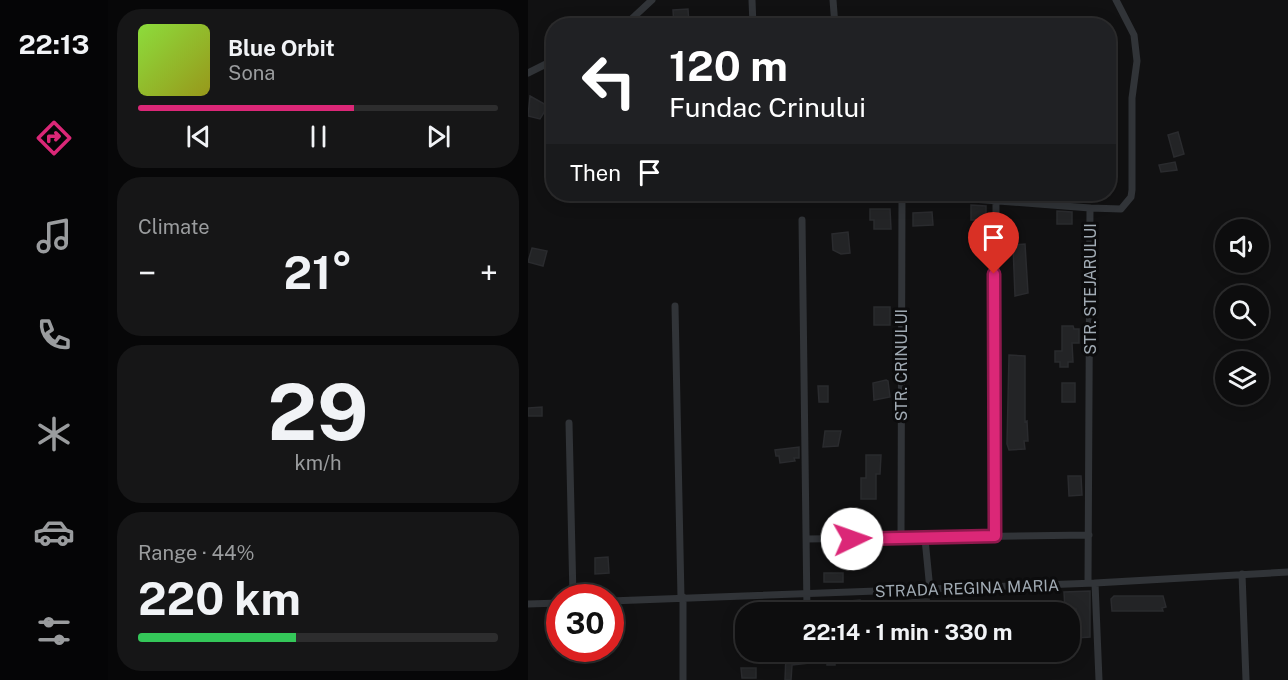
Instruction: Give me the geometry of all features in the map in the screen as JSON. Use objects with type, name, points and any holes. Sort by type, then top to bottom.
[{"type":"street","points":[[633,18],[652,0]]},
{"type":"street","points":[[752,0],[753,18]]},
{"type":"street","points":[[834,0],[835,18]]},
{"type":"street","name":"STR. STEJARULUI","points":[[1099,680],[1089,535],[1090,208],[1120,208],[1131,198],[1132,98],[1137,61],[1134,35],[1116,0]]},
{"type":"street","points":[[528,73],[546,64]]},
{"type":"street","name":"STR. CRINULUI","points":[[901,536],[902,201]]},
{"type":"street","points":[[995,536],[996,201],[1090,208]]},
{"type":"street","points":[[802,220],[806,602]]},
{"type":"street","points":[[675,306],[683,680]]},
{"type":"street","points":[[570,423],[573,584]]},
{"type":"street","points":[[807,539],[1089,535]]},
{"type":"street","points":[[925,539],[930,590]]},
{"type":"street","name":"STRADA REGINA MARIA","points":[[624,600],[930,590],[1288,572]]},
{"type":"street","points":[[1242,574],[1246,680]]},
{"type":"street","points":[[528,604],[546,603]]},
{"type":"building","points":[[688,9],[689,18],[674,18],[673,10]]},
{"type":"building","points":[[530,96],[546,105],[540,119],[528,116]]},
{"type":"building","points":[[1178,132],[1184,154],[1174,157],[1168,135]]},
{"type":"building","points":[[1175,162],[1177,170],[1161,172],[1159,165]]},
{"type":"building","points":[[971,205],[986,206],[986,220],[971,220]]},
{"type":"building","points":[[870,209],[890,209],[891,229],[874,229],[874,220],[870,220]]},
{"type":"building","points":[[1057,211],[1072,212],[1072,224],[1057,224]]},
{"type":"building","points":[[932,212],[933,225],[913,226],[913,213]]},
{"type":"building","points":[[848,232],[850,253],[841,254],[833,250],[832,234]]},
{"type":"building","points":[[1025,244],[1028,293],[1015,296],[1013,245]]},
{"type":"building","points":[[532,248],[547,251],[543,266],[528,262]]},
{"type":"building","points":[[874,307],[890,307],[890,325],[874,325]]},
{"type":"building","points":[[1062,326],[1073,326],[1074,329],[1079,329],[1079,343],[1072,343],[1073,362],[1068,362],[1068,367],[1060,367],[1060,362],[1055,362],[1055,351],[1062,351]]},
{"type":"building","points":[[1009,355],[1025,356],[1025,422],[1027,421],[1028,441],[1024,441],[1025,449],[1009,450],[1007,444]]},
{"type":"building","points":[[886,380],[890,397],[874,400],[873,383]]},
{"type":"building","points":[[1062,383],[1075,383],[1075,402],[1062,402]]},
{"type":"building","points":[[818,386],[828,386],[828,402],[819,402]]},
{"type":"building","points":[[542,407],[542,416],[528,416],[528,408]]},
{"type":"building","points":[[825,431],[841,431],[838,446],[823,447]]},
{"type":"building","points":[[799,447],[799,458],[794,458],[795,461],[780,463],[775,450]]},
{"type":"building","points":[[866,455],[881,455],[880,474],[876,474],[876,499],[861,499],[861,478],[866,478]]},
{"type":"building","points":[[1068,476],[1081,476],[1082,495],[1069,496]]},
{"type":"building","points":[[608,557],[609,573],[595,574],[595,558]]},
{"type":"building","points":[[824,573],[843,573],[843,582],[824,582]]},
{"type":"building","points":[[1090,591],[1090,637],[1080,638],[1080,602],[1065,602],[1064,592]]},
{"type":"building","points":[[1114,596],[1163,596],[1166,607],[1162,608],[1163,611],[1112,611],[1111,599]]},
{"type":"building","points":[[929,599],[930,602],[892,602]]},
{"type":"building","points":[[786,662],[809,662],[792,665],[791,680],[785,680]]},
{"type":"building","points":[[827,662],[835,662],[835,665],[827,665]]},
{"type":"building","points":[[741,668],[756,668],[756,678],[742,678]]},
{"type":"route","points":[[852,539],[901,536],[925,539],[995,536],[994,274]]}]
